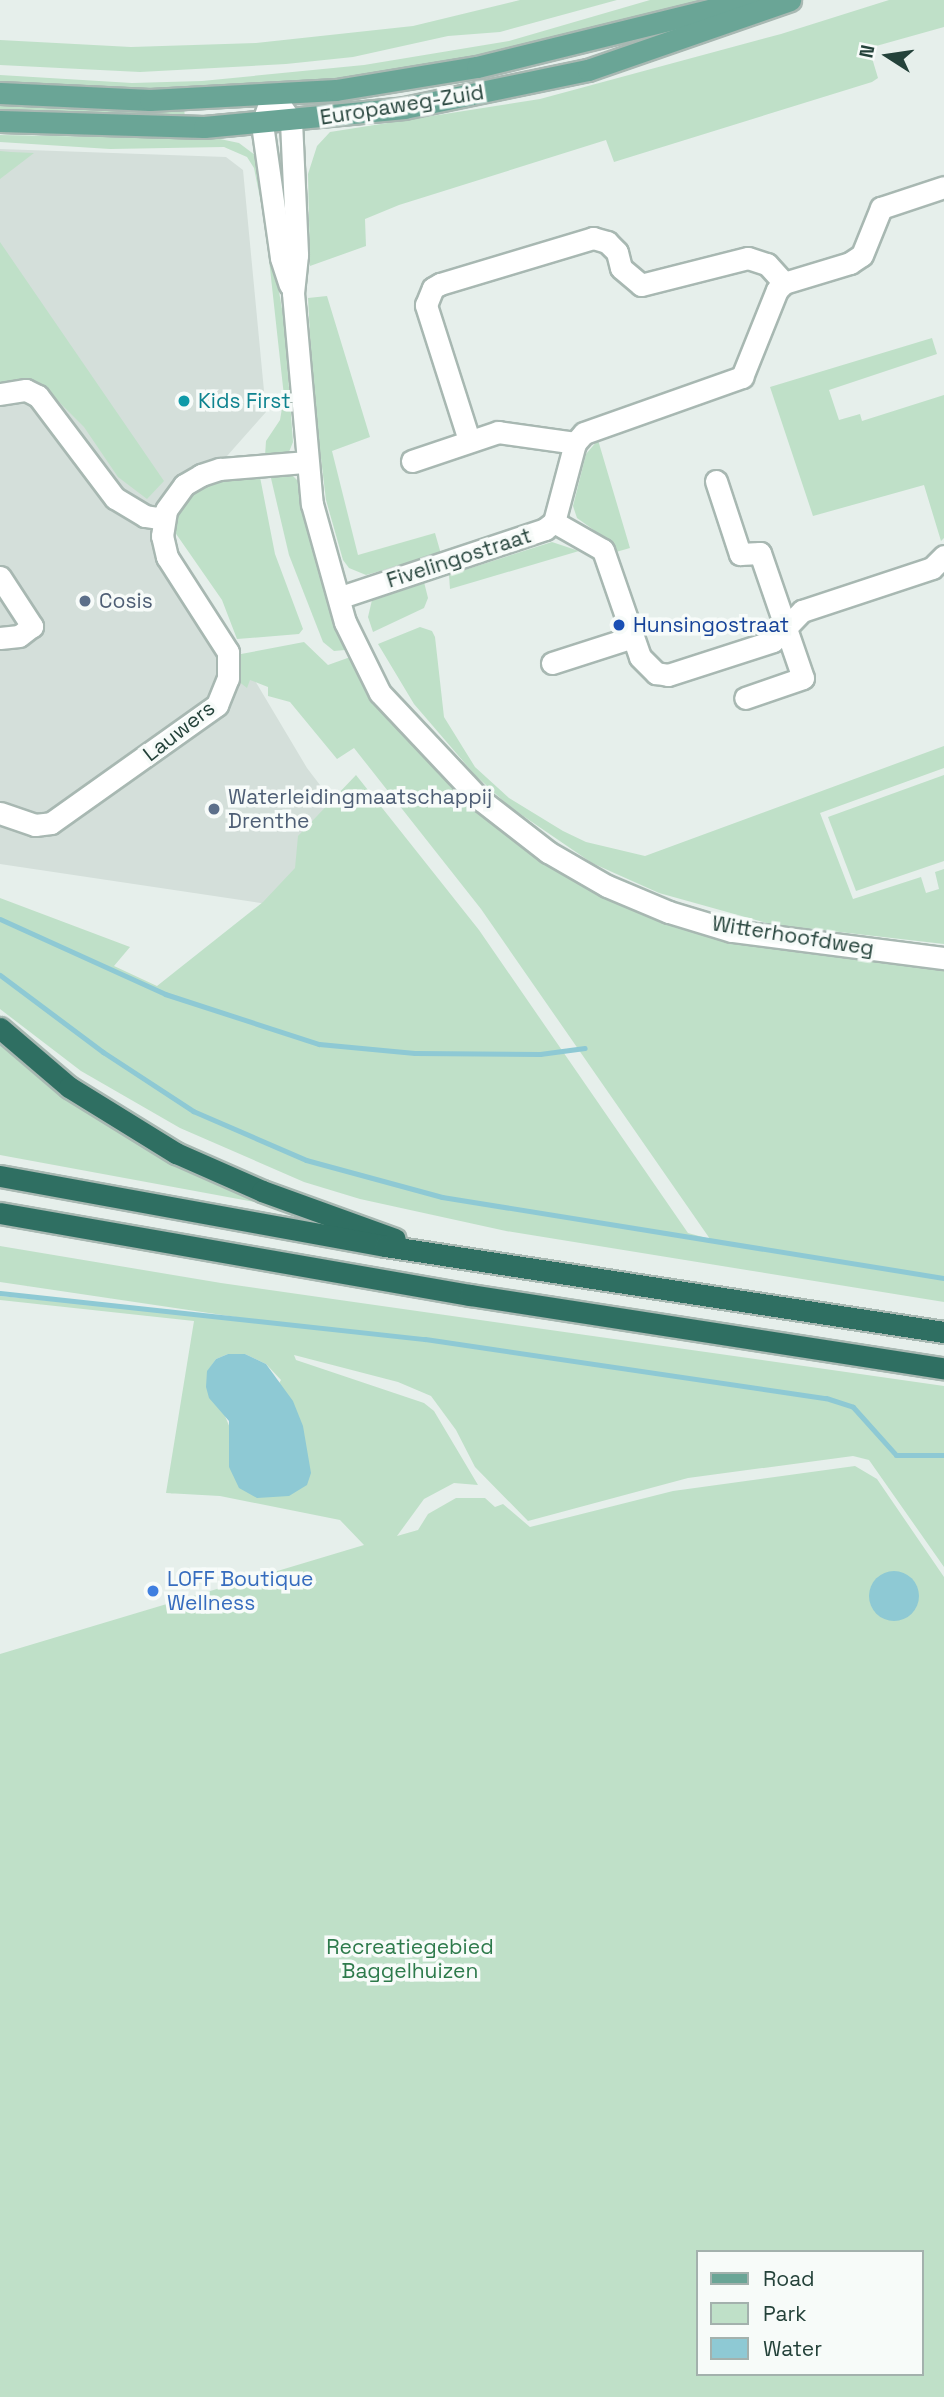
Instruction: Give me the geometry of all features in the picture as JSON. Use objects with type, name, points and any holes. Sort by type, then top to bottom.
[{"type":"highway","points":[[0,1028],[69,1087],[176,1153],[262,1191],[430,1253]]},
{"type":"highway","points":[[0,1176],[430,1253],[944,1332]]},
{"type":"highway","points":[[0,1213],[470,1295],[944,1368]]},
{"type":"main road","name":"Europaweg-Zuid","points":[[0,93],[150,100],[273,95],[391,82],[477,67],[750,0]]},
{"type":"main road","name":"Europaweg-Zuid","points":[[0,121],[125,128],[262,124],[404,107],[543,82],[790,0]]},
{"type":"street","points":[[273,95],[290,121]]},
{"type":"street","name":"Witterhoofdweg","points":[[273,95],[262,124],[281,258],[293,293]]},
{"type":"street","name":"Witterhoofdweg","points":[[290,121],[297,255],[293,293],[306,463],[313,504],[341,597],[358,620],[414,727],[481,800],[548,852],[607,886],[669,912],[732,931],[944,958]]},
{"type":"street","points":[[412,461],[498,432],[575,443],[594,428],[730,385],[742,377],[772,297],[784,283],[850,263],[862,255],[881,208],[944,187]]},
{"type":"street","points":[[469,440],[426,305],[433,288],[440,284],[593,238],[612,247],[621,268],[641,285],[748,258],[767,264],[784,283]]},
{"type":"street","points":[[0,394],[26,390],[38,396],[115,498],[145,516],[164,519],[174,496],[190,480],[220,470],[306,463]]},
{"type":"street","name":"Fivelingostraat","points":[[341,597],[536,533],[554,522],[575,443]]},
{"type":"street","points":[[716,481],[740,554],[760,553],[803,678],[745,698]]},
{"type":"street","name":"Lauwers","points":[[0,813],[35,825],[51,823],[207,715],[225,692],[228,652],[167,557],[164,519]]},
{"type":"street","points":[[554,522],[603,550],[633,637],[647,668],[668,675],[774,641],[786,625],[802,611],[932,568],[943,560]]},
{"type":"street","points":[[0,577],[32,626],[19,636],[0,638]]},
{"type":"street","points":[[552,663],[633,637]]},
{"type":"shaded area","points":[[0,149],[226,157],[243,170],[266,412],[204,482],[169,536],[307,768],[429,928],[0,864]]},
{"type":"green space","points":[[520,0],[617,0],[500,32],[448,36],[353,57],[286,64],[140,72],[0,65],[0,40],[131,47],[256,43],[413,26]]},
{"type":"green space","points":[[650,0],[720,0],[528,48],[380,77],[216,92],[0,87],[0,75],[132,83],[202,81],[364,65],[509,41]]},
{"type":"green space","points":[[889,0],[944,0],[944,27],[869,48],[878,78],[872,82],[614,162],[606,140],[399,205],[365,219],[366,246],[310,266],[308,174],[317,146],[330,132],[540,99],[781,34]]},
{"type":"green space","points":[[0,102],[184,108],[185,118],[0,112]]},
{"type":"green space","points":[[0,135],[220,139],[239,143],[255,155],[284,320],[293,442],[289,452],[265,456],[266,441],[280,420],[284,396],[265,223],[254,168],[247,157],[224,147],[110,149],[0,142]]},
{"type":"green space","points":[[0,151],[11,152],[34,153],[0,179]]},
{"type":"green space","points":[[0,242],[164,481],[147,499],[118,477],[84,427],[47,390],[30,384],[0,385]]},
{"type":"green space","points":[[327,296],[370,437],[332,451],[358,555],[435,533],[441,554],[366,575],[349,568],[343,560],[326,500],[313,392],[308,298]]},
{"type":"green space","points":[[932,338],[937,354],[829,390],[839,420],[860,414],[862,421],[944,395],[944,538],[941,541],[924,485],[813,516],[770,387]]},
{"type":"green space","points":[[598,440],[630,548],[616,552],[609,541],[577,518],[573,506],[586,454]]},
{"type":"green space","points":[[289,472],[300,483],[353,646],[345,650],[334,651],[323,642],[289,555],[270,474]]},
{"type":"green space","points":[[260,477],[275,554],[303,629],[299,634],[237,639],[222,600],[172,528],[172,516],[190,490],[208,482]]},
{"type":"green space","points":[[552,542],[579,551],[450,589],[449,575]]},
{"type":"green space","points":[[423,578],[428,598],[424,608],[373,632],[368,617],[372,600]]},
{"type":"green space","points":[[420,627],[432,631],[435,637],[444,717],[475,767],[509,798],[563,831],[586,842],[645,856],[944,746],[944,768],[820,813],[853,899],[921,877],[926,893],[939,889],[935,872],[944,869],[944,944],[770,924],[659,893],[592,863],[510,807],[475,775],[414,704],[378,644]]},
{"type":"green space","points":[[304,642],[328,665],[356,655],[416,744],[468,805],[569,874],[735,940],[944,967],[944,1302],[506,1231],[360,1199],[304,1182],[180,1128],[81,1071],[0,1009],[0,898],[130,947],[114,966],[157,986],[263,902],[295,868],[298,836],[356,775],[479,930],[688,1233],[710,1239],[481,909],[354,748],[337,759],[290,702],[268,696],[268,687],[250,680],[247,688],[238,681],[241,654]]},
{"type":"green space","points":[[944,775],[944,861],[856,891],[828,817]]},
{"type":"green space","points":[[0,1037],[293,1209],[0,1155]]},
{"type":"green space","name":"Recreatiegebied Baggelhuizen","points":[[0,1246],[221,1283],[944,1386],[944,1567],[869,1460],[853,1456],[688,1478],[528,1521],[475,1467],[456,1430],[431,1396],[398,1382],[294,1355],[296,1360],[424,1403],[434,1411],[478,1485],[454,1483],[424,1499],[397,1536],[418,1530],[428,1514],[456,1498],[485,1498],[495,1507],[503,1504],[530,1527],[673,1491],[855,1466],[877,1479],[944,1577],[944,2397],[0,2397],[0,1654],[364,1545],[340,1520],[220,1496],[166,1493],[194,1321],[0,1300],[0,1296],[263,1321],[0,1282]],"holes":[[[228,1354],[245,1354],[266,1364],[281,1380],[229,1467],[232,1433],[207,1372],[216,1359]]]},
{"type":"water","points":[[228,1354],[245,1354],[266,1364],[293,1401],[303,1426],[311,1473],[307,1485],[289,1496],[257,1498],[239,1488],[229,1467],[229,1421],[209,1398],[206,1387],[207,1371],[216,1359]]},
{"type":"water","points":[[894,1571],[911,1579],[919,1596],[911,1613],[894,1621],[877,1613],[869,1596],[877,1579]]},
{"type":"waterway","points":[[0,919],[165,994],[319,1044],[415,1053],[540,1054],[585,1048]]},
{"type":"waterway","points":[[0,975],[103,1052],[193,1111],[306,1160],[442,1197],[944,1278]]},
{"type":"waterway","points":[[0,1293],[425,1339],[826,1398],[853,1407],[896,1455],[944,1455]]},
{"type":"place","name":"Kids First","points":[[184,401]]},
{"type":"place","name":"Cosis","points":[[85,601]]},
{"type":"place","name":"Hunsingostraat","points":[[619,625]]},
{"type":"place","name":"Waterleidingmaatschappij Drenthe","points":[[214,809]]},
{"type":"place","name":"LOFF Boutique Wellness","points":[[153,1591]]}]
